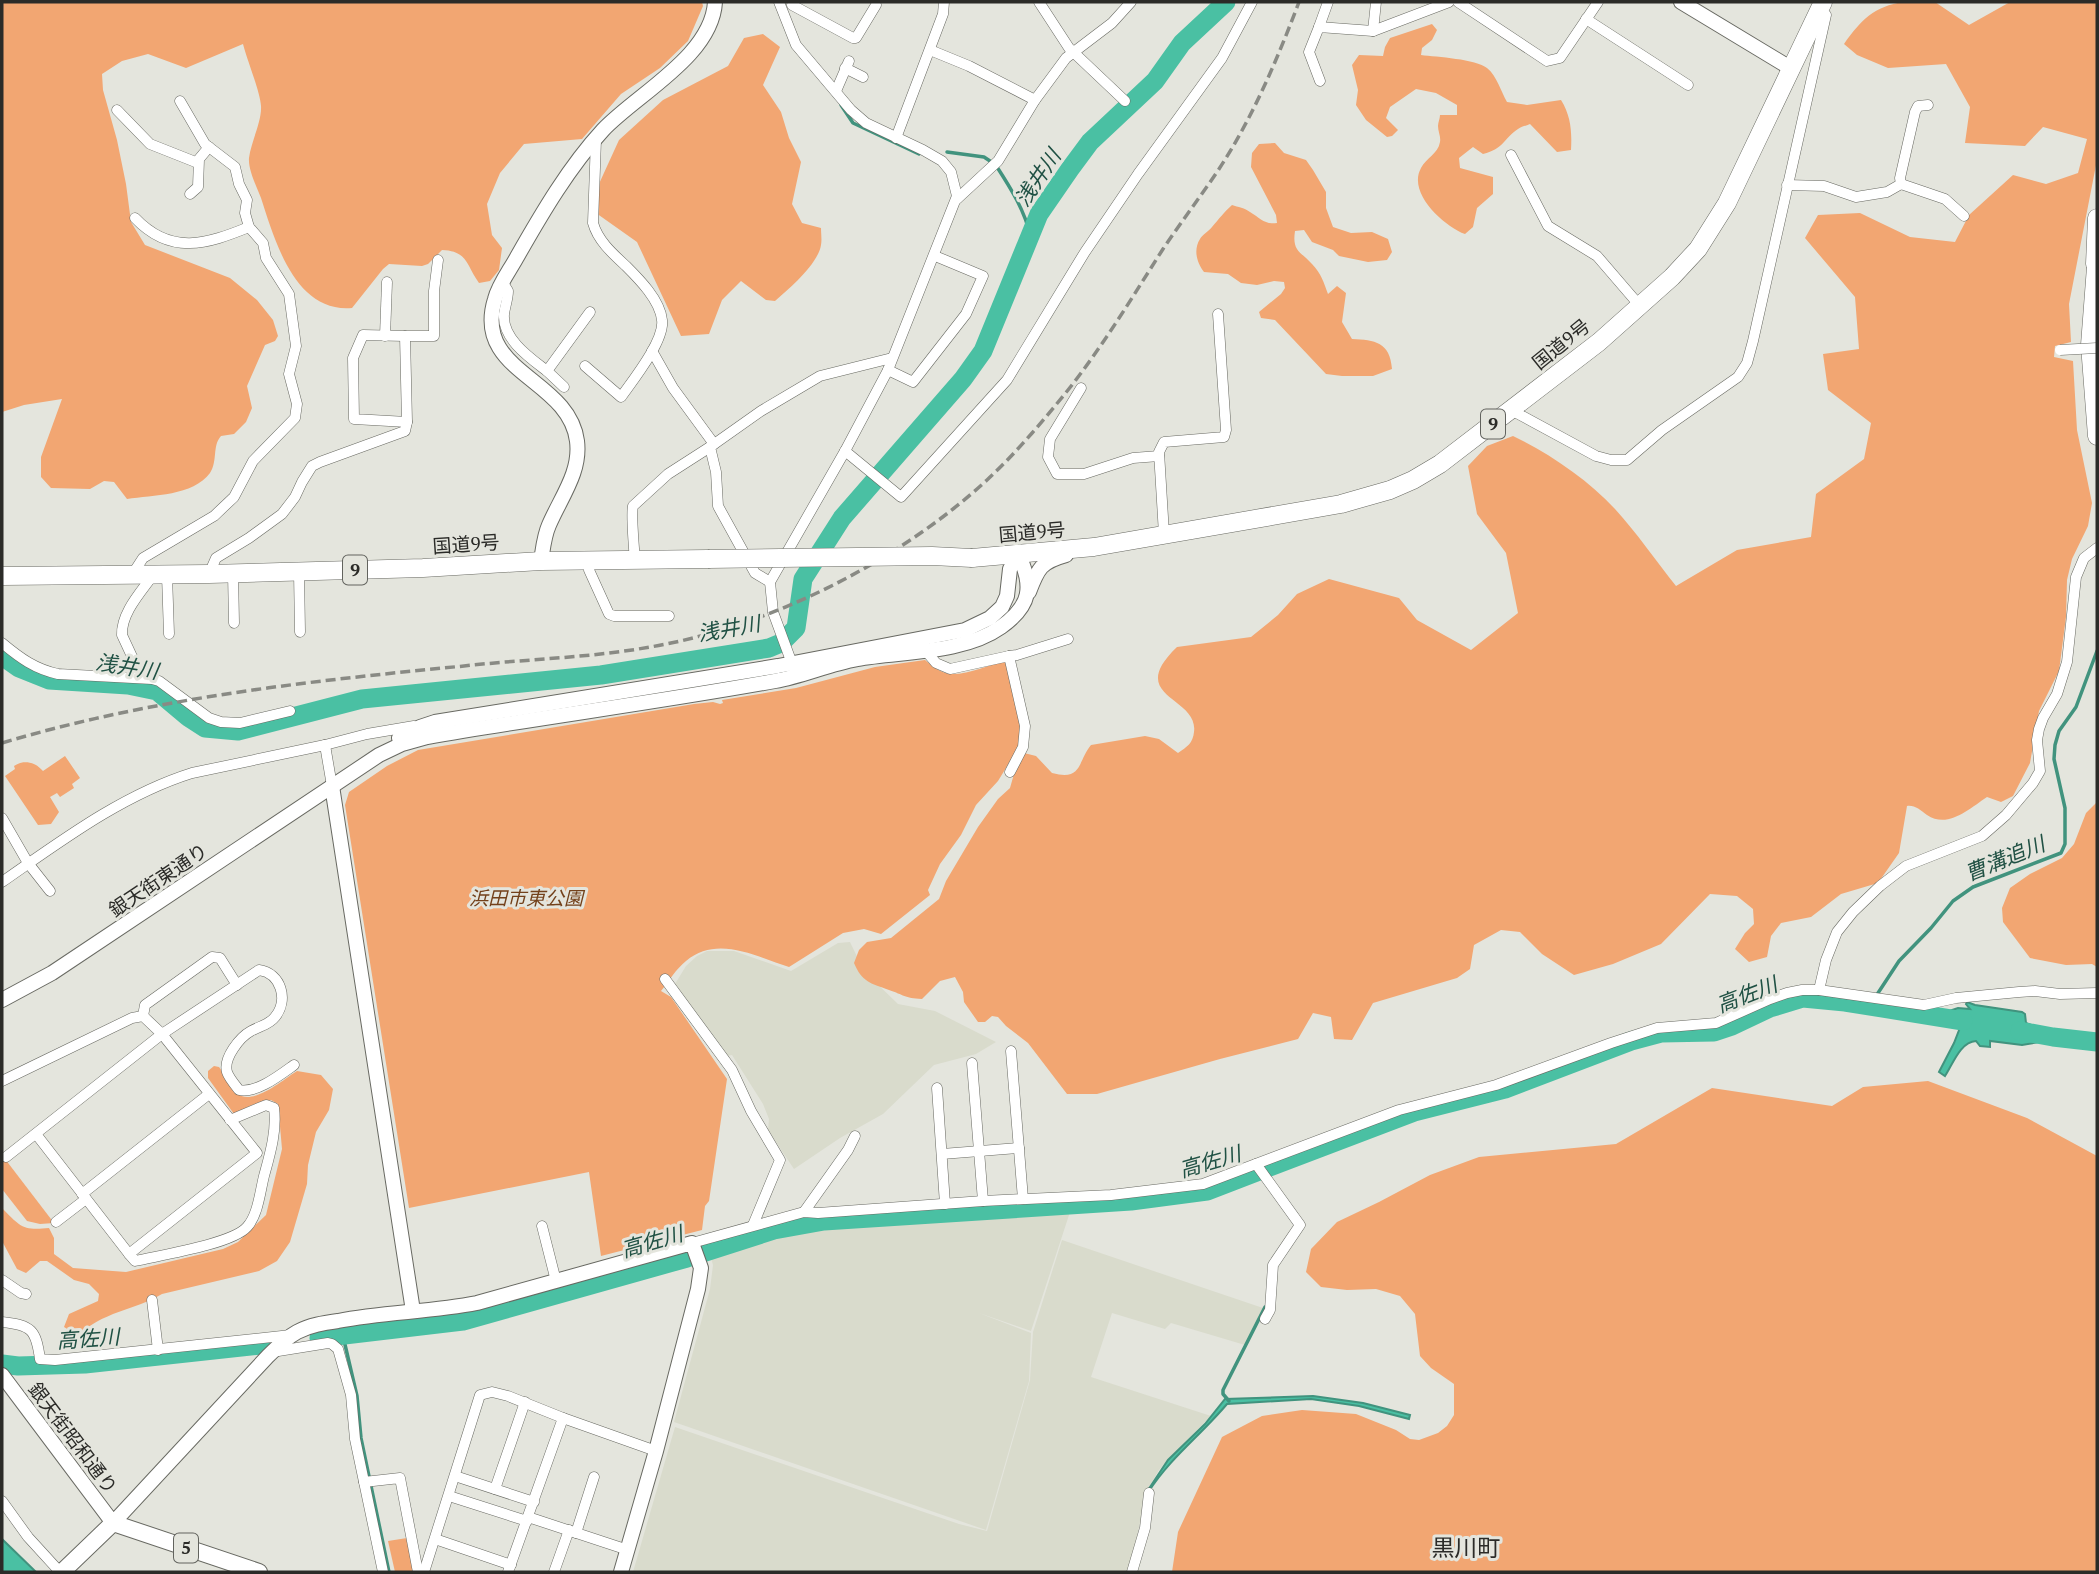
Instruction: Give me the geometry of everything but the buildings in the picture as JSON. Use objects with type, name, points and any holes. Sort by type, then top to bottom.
[{"type":"highway","name":"国道9号","points":[[2,576],[299,572],[541,561],[932,556],[972,558],[1094,547],[1341,504],[1390,490],[1440,464],[1511,411],[1599,342],[1698,249],[1727,203],[1825,8]]},
{"type":"highway","points":[[2097,218],[2090,345],[2097,436]]},
{"type":"main road","name":"5","points":[[113,1523],[251,1571]]},
{"type":"main road","points":[[61,1572],[113,1523]]},
{"type":"street","points":[[541,561],[547,528],[576,466],[577,442],[571,423],[561,407],[512,365],[494,337],[491,326],[495,297],[579,159],[634,102],[659,83],[692,51],[711,23],[715,2]]},
{"type":"street","points":[[896,138],[943,14],[944,2]]},
{"type":"street","points":[[1039,2],[1072,51],[1125,101]]},
{"type":"street","points":[[795,670],[774,612],[770,582],[888,370],[957,199],[998,161],[1035,100],[1072,51],[1112,23],[1130,2]]},
{"type":"street","points":[[845,451],[901,497],[1007,380],[1085,251],[1222,58],[1252,2]]},
{"type":"street","points":[[1320,81],[1309,52],[1328,2]]},
{"type":"street","points":[[1373,31],[1376,2]]},
{"type":"street","points":[[1319,27],[1373,31],[1449,2]]},
{"type":"street","points":[[1458,2],[1547,61],[1560,58],[1598,2]]},
{"type":"street","points":[[1681,2],[1698,6],[1811,80]]},
{"type":"street","points":[[788,4],[855,38],[876,5]]},
{"type":"street","points":[[788,4],[796,45],[835,91],[859,118],[936,157],[947,166],[954,179],[957,199]]},
{"type":"street","points":[[1511,411],[1596,456],[1627,460],[1662,430],[1738,377],[1747,363],[1825,8]]},
{"type":"street","points":[[1586,19],[1688,85]]},
{"type":"street","points":[[930,50],[969,66],[1035,100]]},
{"type":"street","points":[[835,91],[847,64],[863,76]]},
{"type":"street","points":[[132,575],[143,558],[214,516],[234,497],[253,461],[295,418],[297,404],[289,374],[296,346],[289,294],[266,258],[263,243],[249,227],[244,213],[247,200],[235,167],[209,147],[180,101]]},
{"type":"street","points":[[1901,184],[1900,178],[1915,112],[1918,106],[1928,105]]},
{"type":"street","points":[[117,110],[150,144],[198,163]]},
{"type":"street","points":[[585,366],[621,397],[652,351],[663,327],[657,304],[641,283],[612,255],[594,229],[596,139]]},
{"type":"street","points":[[190,194],[198,187],[198,163],[209,147]]},
{"type":"street","points":[[1511,155],[1548,226],[1597,256],[1640,306]]},
{"type":"street","points":[[1787,185],[1824,186],[1856,197],[1887,192],[1901,184],[1945,199],[1964,216]]},
{"type":"street","points":[[135,218],[142,226],[162,237],[176,242],[198,244],[249,227]]},
{"type":"street","points":[[888,370],[913,382],[966,314],[984,276],[935,256]]},
{"type":"street","points":[[407,422],[354,419],[353,358],[363,335],[434,336],[434,291],[438,260]]},
{"type":"street","points":[[385,336],[387,282]]},
{"type":"street","points":[[503,283],[508,291],[503,317],[512,339],[564,387]]},
{"type":"street","points":[[547,371],[590,312]]},
{"type":"street","points":[[1164,534],[1159,456],[1164,442],[1224,437],[1226,430],[1218,314]]},
{"type":"street","points":[[209,574],[216,558],[282,514],[312,467],[405,431],[405,336]]},
{"type":"street","points":[[2060,350],[2097,348]]},
{"type":"street","points":[[652,351],[673,388],[712,445],[719,506],[755,573],[770,582]]},
{"type":"street","points":[[635,561],[631,511],[633,506],[668,474],[761,411],[820,376],[892,358]]},
{"type":"street","points":[[1081,388],[1050,439],[1048,457],[1057,474],[1084,474],[1133,458],[1159,456]]},
{"type":"street","points":[[2,882],[123,803],[173,779],[213,768],[325,746],[366,734],[435,722],[960,645],[990,634],[1018,612],[1043,564],[1050,559],[1094,547]]},
{"type":"street","points":[[1819,990],[1837,932],[1853,912],[1906,866],[1982,836],[2006,815],[2033,783],[2040,771],[2037,740],[2039,729],[2057,694],[2067,662],[2076,577],[2084,558],[2097,548]]},
{"type":"street","points":[[1018,554],[1024,567],[1029,593]]},
{"type":"street","points":[[379,755],[402,744],[427,737],[661,701],[795,670],[881,645],[954,633],[978,625],[1002,607],[1007,596],[1010,569],[1018,554]]},
{"type":"street","points":[[589,561],[589,570],[609,614],[668,616]]},
{"type":"street","points":[[299,572],[300,632]]},
{"type":"street","points":[[233,573],[234,623]]},
{"type":"street","points":[[160,575],[169,634]]},
{"type":"street","points":[[142,678],[122,635],[122,629],[128,614],[160,575]]},
{"type":"street","points":[[925,650],[936,663],[950,669],[1017,655],[1068,639]]},
{"type":"street","points":[[2,643],[23,661],[48,672],[159,681],[204,715],[221,722],[240,723],[290,711]]},
{"type":"street","points":[[1009,656],[1025,726],[1023,747],[1010,772]]},
{"type":"street","points":[[379,755],[395,741],[435,722]]},
{"type":"street","points":[[325,746],[413,1311]]},
{"type":"street","name":"銀天街東通り","points":[[2,1000],[91,948],[379,755]]},
{"type":"street","points":[[2,818],[28,863],[50,891]]},
{"type":"street","points":[[143,1016],[145,1005],[212,957],[220,958],[237,985]]},
{"type":"street","points":[[6,1157],[162,1034],[258,970],[267,971],[278,983],[282,998],[279,1010],[274,1019],[241,1038],[228,1060],[227,1073],[239,1090],[247,1092],[294,1065]]},
{"type":"street","points":[[666,979],[732,1070],[751,1111],[780,1160],[753,1225]]},
{"type":"street","points":[[113,1523],[272,1352],[292,1335],[310,1326],[477,1303],[804,1212],[1111,1195],[1203,1184],[1259,1168],[1399,1110],[1496,1085],[1657,1028],[1716,1023],[1787,993],[1819,990],[1924,1005],[1956,998],[2019,992],[2097,993]]},
{"type":"street","points":[[143,1016],[162,1034],[267,1165]]},
{"type":"street","points":[[2,1081],[132,1018],[143,1016]]},
{"type":"street","points":[[1011,1051],[1023,1199]]},
{"type":"street","points":[[972,1063],[983,1201]]},
{"type":"street","points":[[937,1088],[945,1204]]},
{"type":"street","points":[[56,1222],[209,1094]]},
{"type":"street","points":[[36,1133],[135,1261],[237,1235],[251,1222],[275,1128],[274,1108],[266,1105],[230,1120]]},
{"type":"street","points":[[804,1212],[855,1136]]},
{"type":"street","points":[[942,1153],[1019,1148]]},
{"type":"street","points":[[129,1254],[257,1153]]},
{"type":"street","points":[[1259,1168],[1300,1225],[1273,1265],[1270,1310],[1265,1319]]},
{"type":"street","points":[[542,1226],[556,1281]]},
{"type":"street","points":[[621,1572],[698,1289],[701,1268],[693,1245]]},
{"type":"street","points":[[2,1280],[26,1294]]},
{"type":"street","points":[[152,1300],[158,1350]]},
{"type":"street","points":[[2,1322],[21,1325],[33,1332],[37,1338],[40,1359],[55,1360],[292,1335]]},
{"type":"street","points":[[272,1352],[328,1343],[336,1346],[351,1395],[355,1439],[368,1481],[383,1572]]},
{"type":"street","name":"銀天街昭和通り","points":[[2,1375],[113,1523]]},
{"type":"street","points":[[424,1572],[480,1395],[492,1392],[525,1402],[563,1419],[656,1451]]},
{"type":"street","points":[[495,1489],[525,1402]]},
{"type":"street","points":[[435,1539],[510,1568],[563,1419]]},
{"type":"street","points":[[455,1476],[534,1502]]},
{"type":"street","points":[[554,1572],[594,1477]]},
{"type":"street","points":[[368,1481],[400,1478],[418,1572]]},
{"type":"street","points":[[1132,1572],[1145,1528],[1149,1493]]},
{"type":"street","points":[[449,1496],[628,1550]]},
{"type":"street","points":[[2,1501],[28,1537],[61,1572]]},
{"type":"shaded area","points":[[850,942],[864,971],[898,1004],[935,1011],[996,1042],[976,1054],[934,1065],[883,1114],[840,1138],[794,1169],[768,1130],[769,1119],[763,1104],[732,1055],[727,1056],[678,993],[675,984],[686,966],[707,951],[734,951],[791,971],[838,943]]},
{"type":"shaded area","points":[[1967,1002],[2022,1012],[2025,1014],[2026,1023],[2045,1030],[2045,1041],[2022,1045],[1990,1041],[1990,1047],[1980,1046],[1976,1041],[1970,1042],[1961,1049],[1945,1076],[1939,1072],[1961,1025],[1944,1025],[1939,1021],[1940,1014],[1958,1008],[1970,1009]]},
{"type":"shaded area","points":[[1070,1212],[1031,1331],[979,1313],[1031,1333],[1029,1381],[986,1530],[674,1422],[710,1289],[713,1265],[711,1258],[804,1232],[960,1217]]},
{"type":"shaded area","points":[[1062,1240],[1263,1308],[1245,1345],[1171,1323],[1165,1329],[1112,1313],[1091,1377],[1211,1416],[1168,1459],[1143,1497],[1129,1572],[633,1572],[675,1427],[959,1524],[987,1531],[1030,1380],[1033,1332]]},
{"type":"shaded area","points":[[1313,1396],[1363,1403],[1410,1415],[1409,1419],[1359,1406],[1311,1399],[1227,1404],[1148,1490],[1168,1460],[1205,1424],[1225,1399]]},
{"type":"shaded area","points":[[2,1539],[36,1572],[2,1572]]},
{"type":"green space","points":[[2,2],[702,2],[703,6],[688,41],[660,68],[621,94],[582,139],[524,144],[500,173],[487,204],[492,235],[502,248],[499,270],[490,281],[479,283],[462,256],[442,250],[428,264],[422,266],[389,264],[352,308],[332,306],[316,299],[302,287],[290,271],[273,234],[250,168],[249,158],[261,106],[243,44],[186,68],[148,54],[122,61],[102,74],[103,90],[126,184],[131,222],[145,245],[230,278],[257,300],[273,320],[278,336],[275,341],[265,345],[247,386],[252,408],[246,422],[234,434],[221,436],[218,440],[214,464],[203,481],[183,490],[127,499],[114,482],[104,481],[90,489],[51,488],[41,477],[41,457],[62,399],[24,405],[2,412]]},
{"type":"green space","points":[[1904,2],[1935,2],[1969,25],[2010,2],[2097,2],[2097,160],[2069,304],[2071,342],[2055,346],[2054,357],[2073,361],[2077,430],[2092,503],[2088,526],[2072,559],[2067,580],[2066,617],[2059,671],[2039,711],[2030,763],[2013,796],[2001,802],[1987,797],[1966,812],[1943,820],[1907,806],[1899,853],[1878,883],[1841,894],[1811,917],[1781,923],[1771,936],[1767,957],[1749,962],[1735,949],[1754,924],[1753,909],[1737,896],[1710,894],[1661,944],[1613,964],[1574,975],[1542,954],[1520,932],[1501,930],[1474,945],[1470,969],[1457,978],[1373,1003],[1352,1040],[1334,1039],[1331,1017],[1313,1013],[1298,1039],[1097,1094],[1067,1094],[1028,1043],[998,1017],[992,1016],[985,1022],[978,1022],[964,1002],[963,992],[955,977],[940,981],[922,999],[904,996],[864,978],[854,963],[859,950],[867,942],[891,938],[939,899],[946,881],[978,827],[998,799],[1010,788],[1018,760],[1024,753],[1036,756],[1052,773],[1062,775],[1078,768],[1091,745],[1145,736],[1159,739],[1178,753],[1189,744],[1194,732],[1193,720],[1160,687],[1158,677],[1163,664],[1177,647],[1251,637],[1278,615],[1297,594],[1329,579],[1399,598],[1417,620],[1471,650],[1518,613],[1506,553],[1477,514],[1468,466],[1487,446],[1513,436],[1580,477],[1623,518],[1676,586],[1737,550],[1811,537],[1816,494],[1864,459],[1871,423],[1828,390],[1823,354],[1859,349],[1855,297],[1805,238],[1818,215],[1860,213],[1910,237],[1955,242],[1969,215],[2013,175],[2046,184],[2078,173],[2087,139],[2043,127],[2025,146],[1965,143],[1970,107],[1946,64],[1888,68],[1857,55],[1844,44],[1856,28],[1876,11]]},
{"type":"green space","points":[[1432,24],[1437,30],[1432,40],[1422,48],[1421,55],[1482,65],[1494,75],[1507,102],[1527,105],[1561,100],[1570,124],[1571,150],[1557,152],[1530,124],[1513,132],[1490,152],[1483,154],[1473,147],[1459,158],[1460,168],[1493,177],[1493,194],[1477,208],[1473,227],[1465,234],[1447,224],[1430,207],[1423,198],[1418,178],[1421,168],[1439,146],[1440,115],[1457,115],[1457,105],[1436,93],[1416,89],[1390,107],[1386,118],[1398,130],[1387,137],[1366,120],[1356,105],[1358,90],[1352,65],[1359,55],[1383,56],[1390,38]]},
{"type":"green space","points":[[763,34],[780,47],[763,85],[781,112],[789,138],[801,162],[792,204],[802,223],[821,228],[821,245],[809,268],[775,301],[766,300],[741,281],[722,300],[709,334],[681,336],[637,242],[596,213],[598,186],[619,140],[663,100],[728,66],[744,38]]},
{"type":"green space","points":[[1275,143],[1284,153],[1306,160],[1313,170],[1326,192],[1326,208],[1333,227],[1351,233],[1372,232],[1388,239],[1392,252],[1387,260],[1368,262],[1339,256],[1333,250],[1312,242],[1304,230],[1295,231],[1294,238],[1298,250],[1318,271],[1328,294],[1337,286],[1346,293],[1342,322],[1352,339],[1380,344],[1388,353],[1392,369],[1373,376],[1326,374],[1275,320],[1261,318],[1259,312],[1281,294],[1285,288],[1284,282],[1257,285],[1241,283],[1228,274],[1204,272],[1199,265],[1196,252],[1200,239],[1232,205],[1266,222],[1277,223],[1276,215],[1251,167],[1252,153],[1259,144]]},
{"type":"green space","name":"浜田市東公園","points":[[925,660],[940,671],[957,674],[1006,660],[1022,727],[1020,745],[998,781],[976,805],[961,835],[940,864],[928,890],[930,895],[881,934],[864,929],[843,933],[789,967],[736,950],[710,949],[698,953],[682,964],[661,991],[671,997],[727,1079],[709,1201],[705,1206],[702,1230],[601,1256],[589,1172],[409,1208],[345,805],[349,792],[387,766],[418,750],[694,704],[720,704],[723,703],[722,700],[796,688],[875,667]]},
{"type":"green space","points":[[65,756],[80,778],[72,784],[74,788],[60,797],[57,793],[50,797],[59,812],[51,824],[38,825],[5,776],[15,769],[14,766],[25,762],[43,771]]},
{"type":"green space","points":[[2097,802],[2097,967],[2092,964],[2066,965],[2030,958],[2003,922],[2002,908],[2010,888],[2030,874],[2062,858],[2074,844],[2086,813]]},
{"type":"green space","points":[[214,1066],[219,1067],[235,1091],[244,1097],[260,1094],[297,1071],[321,1075],[333,1089],[329,1110],[316,1132],[308,1165],[307,1184],[290,1242],[277,1261],[259,1271],[162,1294],[108,1316],[79,1336],[64,1327],[69,1314],[98,1301],[99,1294],[89,1284],[74,1280],[47,1261],[40,1261],[26,1273],[17,1269],[2,1241],[2,1208],[22,1226],[33,1229],[49,1228],[54,1238],[54,1254],[73,1268],[126,1272],[223,1249],[238,1242],[266,1215],[282,1149],[278,1104],[271,1100],[234,1114],[208,1078],[208,1071]]},
{"type":"green space","points":[[1928,1081],[2027,1118],[2097,1156],[2097,1572],[1172,1572],[1178,1532],[1222,1437],[1262,1416],[1302,1410],[1356,1414],[1396,1430],[1410,1439],[1419,1440],[1438,1433],[1454,1415],[1454,1384],[1431,1368],[1420,1356],[1415,1314],[1400,1296],[1376,1289],[1321,1287],[1306,1272],[1311,1249],[1337,1222],[1430,1175],[1479,1157],[1616,1144],[1712,1088],[1832,1106],[1863,1087]]},
{"type":"green space","points":[[2,1155],[54,1223],[27,1221],[2,1189]]},
{"type":"green space","points":[[407,1538],[414,1572],[395,1572],[388,1541]]},
{"type":"waterway","name":"浅井川","points":[[2,656],[19,668],[49,680],[128,685],[157,691],[205,728],[238,731],[362,699],[601,675],[769,648],[781,643],[796,628],[803,579],[842,518],[963,379],[983,351],[1039,214],[1070,169],[1090,142],[1155,81],[1182,43],[1226,2]]},
{"type":"waterway","points":[[841,105],[853,123],[919,154]]},
{"type":"waterway","points":[[947,152],[984,157],[990,161]]},
{"type":"waterway","points":[[997,167],[1021,208],[1030,235]]},
{"type":"waterway","name":"曹溝追川","points":[[1878,993],[1899,961],[1953,901],[1973,887],[2061,853],[2065,844],[2065,808],[2054,759],[2055,745],[2059,731],[2076,707],[2097,651]]},
{"type":"waterway","name":"高佐川","points":[[319,1338],[463,1321],[687,1258],[774,1230],[824,1221],[1131,1201],[1207,1191],[1414,1112],[1505,1089],[1631,1041],[1661,1033],[1714,1032],[1770,1008],[1803,998],[1963,1021]]},
{"type":"waterway","name":"高佐川","points":[[2020,1031],[2097,1042]]},
{"type":"waterway","points":[[1229,1401],[1223,1390],[1265,1307]]},
{"type":"waterway","points":[[343,1336],[357,1396],[361,1438],[389,1572]]},
{"type":"waterway","name":"高佐川","points":[[2,1364],[85,1364],[261,1345]]},
{"type":"railway","points":[[2,743],[116,714],[231,693],[348,678],[604,654],[650,647],[740,624],[830,587],[873,564],[914,538],[987,480],[1059,402],[1081,373],[1243,129],[1264,88],[1299,2]]},
{"type":"district","name":"黒川町","points":[[1466,1548]]}]
